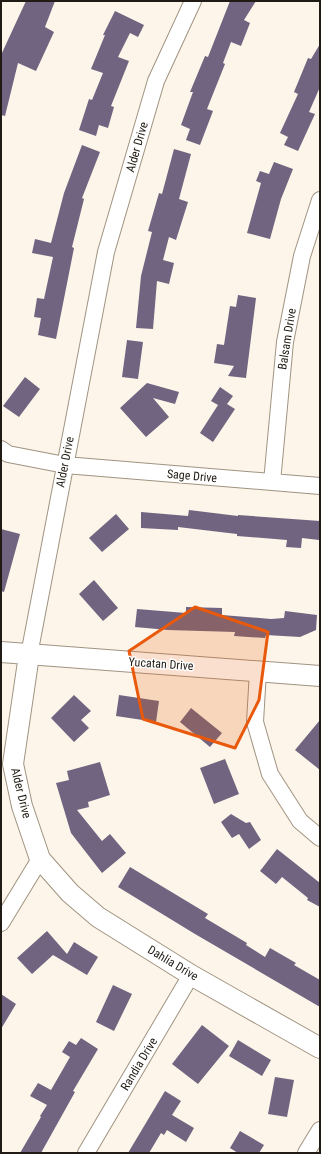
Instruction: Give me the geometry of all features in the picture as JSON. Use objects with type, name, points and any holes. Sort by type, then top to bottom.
[{"type":"street","name":"Alder Drive","points":[[40,859],[22,806],[13,764],[29,655],[106,252],[156,81],[193,1]]},
{"type":"street","name":"Balsam Drive","points":[[272,482],[285,342],[302,256],[320,200]]},
{"type":"street","name":"Sage Drive","points":[[1,449],[8,454],[65,465],[320,486]]},
{"type":"street","name":"Yucatan Drive","points":[[1,652],[320,676]]},
{"type":"street","points":[[258,671],[255,722],[270,774],[300,821],[320,838]]},
{"type":"street","points":[[1,924],[40,859]]},
{"type":"street","name":"Dahlia Drive","points":[[40,859],[70,893],[98,917],[192,975],[320,1048]]},
{"type":"street","name":"Randia Drive","points":[[86,1153],[192,975]]},
{"type":"street","points":[[306,1153],[320,1130]]},
{"type":"highlighted area","points":[[195,607],[268,632],[259,700],[235,748],[143,719],[129,651]]},
{"type":"building","points":[[26,1],[55,1],[45,27],[54,32],[36,71],[18,63],[5,116],[1,115],[1,55]]},
{"type":"building","points":[[230,1],[256,1],[244,20],[250,23],[241,46],[231,42],[223,63],[225,64],[207,109],[213,111],[200,145],[186,140],[190,129],[181,125],[193,92],[190,92],[205,56],[208,57]]},
{"type":"building","points":[[115,11],[144,25],[138,37],[130,33],[118,57],[129,61],[111,106],[114,107],[108,128],[99,125],[96,136],[79,130],[89,99],[92,100],[103,73],[91,69],[105,35],[103,35]]},
{"type":"building","points":[[320,44],[320,87],[309,112],[315,114],[298,151],[284,145],[288,137],[280,133],[298,94],[294,92],[308,58],[311,59]]},
{"type":"building","points":[[82,145],[100,152],[82,198],[84,199],[72,247],[74,248],[56,339],[38,335],[41,318],[34,317],[37,298],[44,299],[53,257],[32,253],[35,239],[51,243],[64,193]]},
{"type":"building","points":[[174,149],[191,154],[179,199],[188,202],[176,240],[169,237],[163,260],[174,263],[169,284],[157,281],[153,329],[136,328],[141,276],[152,232],[148,231],[159,193],[162,194]]},
{"type":"building","points":[[274,162],[293,169],[281,199],[270,239],[247,233],[261,183],[256,181],[260,171],[269,174]]},
{"type":"building","points":[[238,295],[256,298],[246,378],[228,376],[234,366],[214,363],[217,344],[224,345],[230,306],[236,307]]},
{"type":"building","points":[[127,340],[143,342],[138,379],[122,377]]},
{"type":"building","points":[[25,377],[40,389],[19,417],[3,406]]},
{"type":"building","points":[[147,383],[179,392],[175,404],[153,398],[169,417],[146,437],[120,408]]},
{"type":"building","points":[[220,387],[233,396],[227,404],[235,409],[213,442],[200,433],[218,405],[211,401]]},
{"type":"building","points":[[189,510],[238,516],[320,521],[319,540],[302,538],[301,548],[286,547],[287,540],[237,536],[237,534],[178,527],[178,530],[141,528],[141,512],[188,516]]},
{"type":"building","points":[[116,514],[129,529],[102,552],[89,538]]},
{"type":"building","points":[[1,529],[20,534],[4,592],[1,591]]},
{"type":"building","points":[[94,580],[118,608],[103,621],[79,594]]},
{"type":"building","points":[[186,607],[222,608],[222,615],[271,619],[284,618],[285,611],[317,615],[316,630],[300,637],[266,635],[265,638],[234,636],[235,632],[168,630],[135,627],[137,609],[186,613]]},
{"type":"building","points":[[74,695],[91,711],[81,720],[89,728],[74,742],[51,718]]},
{"type":"building","points":[[119,695],[159,701],[156,722],[116,716]]},
{"type":"building","points":[[191,708],[222,733],[210,747],[180,722]]},
{"type":"building","points":[[320,720],[320,770],[295,750]]},
{"type":"building","points":[[225,759],[239,794],[214,804],[200,768]]},
{"type":"building","points":[[100,762],[110,795],[88,802],[89,807],[77,810],[102,841],[110,834],[126,853],[102,873],[71,833],[56,783],[69,780],[67,771]]},
{"type":"building","points":[[231,814],[246,823],[250,822],[261,840],[249,849],[239,834],[232,838],[221,822]]},
{"type":"building","points":[[277,849],[320,883],[320,907],[307,900],[308,898],[282,877],[276,884],[260,871]]},
{"type":"building","points":[[130,867],[208,914],[205,918],[247,943],[246,945],[265,957],[270,948],[296,963],[294,965],[320,980],[320,1007],[118,887]]},
{"type":"building","points":[[47,931],[67,954],[74,942],[98,957],[87,975],[53,955],[32,974],[17,958]]},
{"type":"building","points":[[113,985],[132,994],[114,1031],[96,1022]]},
{"type":"building","points":[[1,994],[16,1004],[1,1029]]},
{"type":"building","points":[[202,1025],[229,1046],[198,1084],[172,1064]]},
{"type":"building","points":[[81,1038],[98,1049],[73,1091],[75,1092],[41,1153],[20,1153],[47,1105],[30,1096],[38,1083],[51,1090],[70,1057],[62,1052],[69,1041],[76,1045]]},
{"type":"building","points":[[238,1040],[271,1060],[262,1076],[229,1056]]},
{"type":"building","points":[[275,1077],[294,1080],[287,1117],[268,1114]]},
{"type":"building","points":[[165,1091],[181,1101],[172,1115],[194,1128],[186,1142],[167,1130],[164,1135],[161,1133],[149,1153],[128,1153]]},
{"type":"building","points":[[240,1131],[264,1145],[259,1153],[238,1153],[230,1148]]}]
